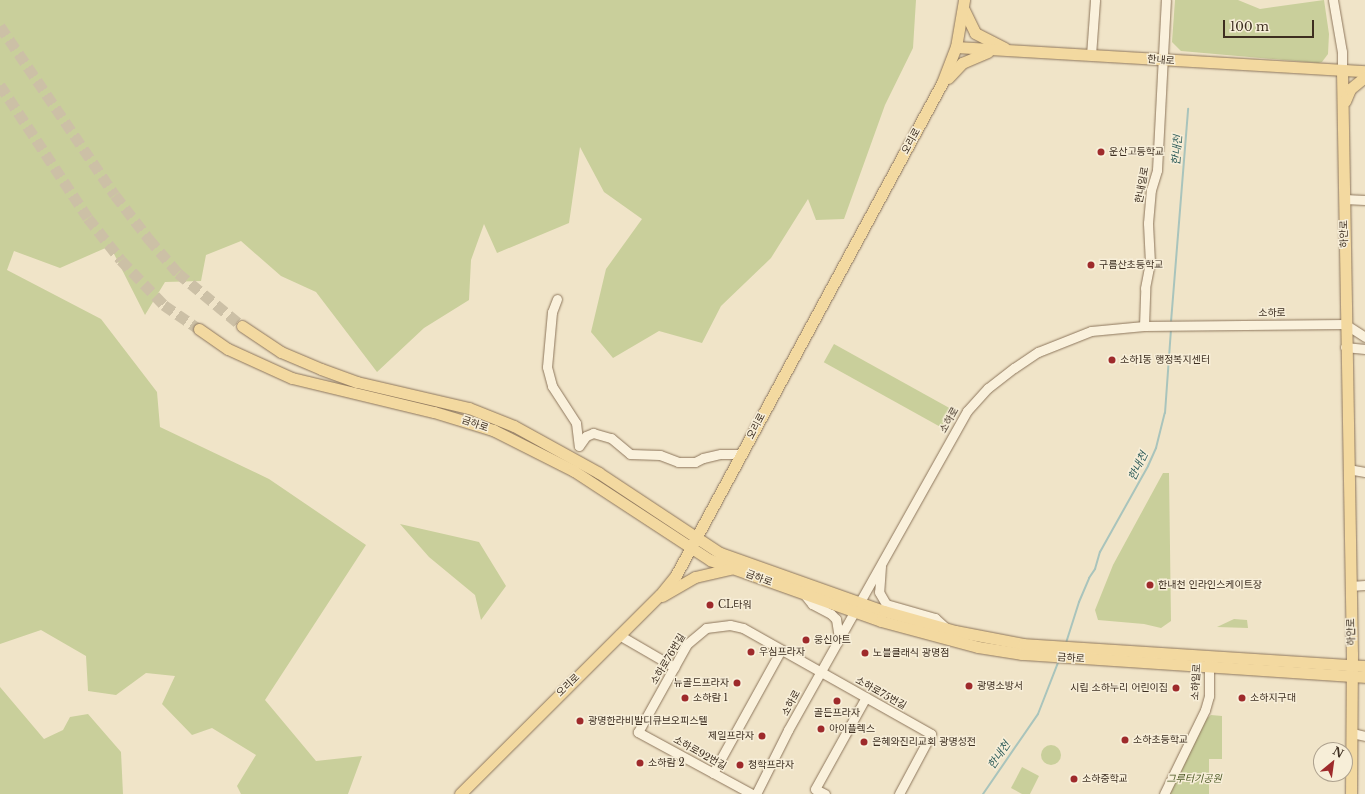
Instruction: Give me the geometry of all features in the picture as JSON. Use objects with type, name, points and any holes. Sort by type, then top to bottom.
[{"type":"main road","name":"오리로","points":[[460,794],[655,600],[676,574],[695,543],[741,454],[942,83],[956,47],[964,5]]},
{"type":"main road","points":[[964,5],[975,33],[1008,50]]},
{"type":"main road","name":"한내로","points":[[956,47],[1163,61],[1365,71]]},
{"type":"main road","points":[[942,83],[971,57],[985,52],[1008,50]]},
{"type":"main road","name":"하안로","points":[[1342,71],[1352,734],[1351,794]]},
{"type":"main road","points":[[1343,110],[1346,94],[1365,77]]},
{"type":"main road","name":"금하로","points":[[242,326],[281,352],[321,369],[358,382],[440,400],[496,418],[578,460],[695,543],[710,560],[804,594],[1048,652]]},
{"type":"main road","name":"금하로","points":[[199,329],[228,349],[292,378],[434,412],[517,440],[574,471],[695,543],[857,607],[978,646],[1209,662],[1365,666]]},
{"type":"main road","points":[[655,600],[695,577],[734,569]]},
{"type":"main road","name":"금하로","points":[[1209,662],[1365,678]]},
{"type":"street","points":[[1091,55],[1095,0]]},
{"type":"street","name":"한내일로","points":[[1144,326],[1145,288],[1150,263],[1148,223],[1151,190],[1157,170],[1166,0]]},
{"type":"street","name":"하안로","points":[[1333,0],[1342,52],[1342,71]]},
{"type":"street","points":[[1344,199],[1365,200]]},
{"type":"street","points":[[557,298],[552,312],[546,367],[552,386],[576,423],[579,446],[578,460]]},
{"type":"street","name":"소하로","points":[[756,794],[820,672],[967,411],[988,388],[1038,352],[1064,339],[1091,331],[1157,324],[1345,324]]},
{"type":"street","points":[[1345,324],[1365,337]]},
{"type":"street","points":[[1345,347],[1365,349]]},
{"type":"street","points":[[579,446],[586,436],[593,433],[611,438],[630,454],[640,456],[651,453],[678,462],[695,462],[703,458],[721,454],[741,454]]},
{"type":"street","points":[[1348,469],[1365,472]]},
{"type":"street","points":[[881,565],[879,592],[886,604],[935,618],[947,629]]},
{"type":"street","points":[[1350,586],[1365,585]]},
{"type":"street","points":[[804,594],[812,604],[831,614],[836,619],[839,639]]},
{"type":"street","name":"소하로76번길","points":[[638,732],[674,667],[694,636],[706,628],[716,626],[742,628],[820,672]]},
{"type":"street","points":[[619,635],[674,667]]},
{"type":"street","points":[[713,773],[781,650]]},
{"type":"street","name":"소하일로","points":[[1164,794],[1205,710],[1209,696],[1209,662]]},
{"type":"street","name":"소하로75번길","points":[[820,672],[931,734],[899,794]]},
{"type":"street","points":[[825,794],[816,789],[866,697]]},
{"type":"street","name":"소하로92번길","points":[[638,732],[752,794]]},
{"type":"street","points":[[1352,734],[1365,736]]},
{"type":"green space","points":[[0,0],[916,0],[913,48],[885,105],[844,219],[816,220],[808,199],[771,258],[721,306],[702,343],[659,331],[613,358],[591,332],[606,269],[642,219],[604,192],[580,147],[569,223],[497,253],[484,224],[471,260],[469,300],[424,328],[377,372],[316,292],[281,276],[241,241],[206,255],[201,281],[165,282],[145,315],[110,246],[60,268],[14,251],[7,270],[101,319],[157,392],[160,427],[269,479],[366,545],[265,700],[316,761],[362,756],[348,794],[241,794],[237,786],[256,755],[212,728],[192,735],[162,704],[175,676],[146,673],[116,695],[88,691],[86,656],[41,630],[0,644]]},
{"type":"green space","points":[[1175,0],[1238,0],[1260,9],[1324,0],[1329,34],[1328,54],[1322,62],[1318,63],[1181,51],[1172,42]]},
{"type":"green space","points":[[834,344],[951,409],[941,427],[824,362]]},
{"type":"green space","points":[[1163,473],[1169,473],[1171,621],[1161,628],[1144,624],[1098,620],[1095,610],[1113,565]]},
{"type":"green space","points":[[400,524],[479,542],[506,586],[481,620],[475,595],[429,557]]},
{"type":"green space","points":[[1234,619],[1247,620],[1248,628],[1217,627]]},
{"type":"green space","points":[[0,687],[44,739],[63,730],[70,717],[88,714],[121,752],[123,794],[0,794]]},
{"type":"green space","name":"그루터기공원","points":[[1211,715],[1222,716],[1222,759],[1209,759],[1209,794],[1170,794],[1206,719]]},
{"type":"green space","points":[[1051,745],[1058,748],[1061,755],[1058,762],[1051,765],[1044,762],[1041,755],[1044,748]]},
{"type":"green space","points":[[1022,767],[1039,776],[1030,794],[1022,794],[1011,788]]},
{"type":"waterway","name":"한내천","points":[[1171,322],[1188,109]]},
{"type":"waterway","name":"한내천","points":[[1066,643],[1079,602],[1089,578],[1095,569],[1100,552],[1148,466],[1156,448],[1165,413],[1171,329]]},
{"type":"waterway","name":"한내천","points":[[983,794],[1038,714],[1059,660]]},
{"type":"tunnel","points":[[0,26],[115,195],[149,239],[178,273],[242,326]]},
{"type":"tunnel","points":[[0,85],[88,218],[121,260],[164,305],[199,329]]},
{"type":"place","name":"운산고등학교","points":[[1101,152]]},
{"type":"place","name":"구름산초등학교","points":[[1091,265]]},
{"type":"place","name":"소하1동 행정복지센터","points":[[1112,360]]},
{"type":"place","name":"한내천 인라인스케이트장","points":[[1150,585]]},
{"type":"place","name":"CL타워","points":[[710,605]]},
{"type":"place","name":"웅신아트","points":[[806,640]]},
{"type":"place","name":"우심프라자","points":[[751,652]]},
{"type":"place","name":"노블클래식 광명점","points":[[865,653]]},
{"type":"place","name":"뉴골드프라자","points":[[737,683]]},
{"type":"place","name":"광명소방서","points":[[969,686]]},
{"type":"place","name":"시립 소하누리 어린이집","points":[[1176,688]]},
{"type":"place","name":"소하람 1","points":[[685,698]]},
{"type":"place","name":"소하지구대","points":[[1242,698]]},
{"type":"place","name":"골든프라자","points":[[837,701]]},
{"type":"place","name":"광명한라비발디큐브오피스텔","points":[[580,721]]},
{"type":"place","name":"아이플렉스","points":[[821,729]]},
{"type":"place","name":"제일프라자","points":[[762,736]]},
{"type":"place","name":"소하초등학교","points":[[1125,740]]},
{"type":"place","name":"은혜와진리교회 광명성전","points":[[864,742]]},
{"type":"place","name":"소하람 2","points":[[640,763]]},
{"type":"place","name":"청학프라자","points":[[740,765]]},
{"type":"place","name":"소하중학교","points":[[1074,779]]}]
